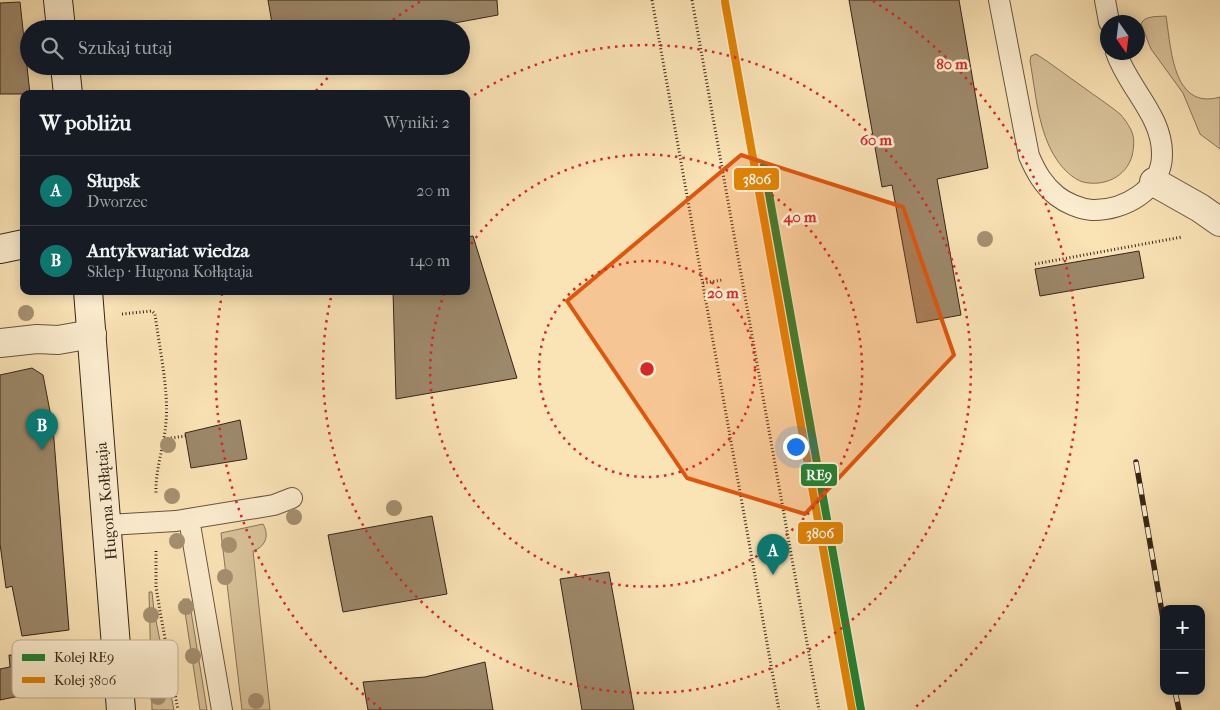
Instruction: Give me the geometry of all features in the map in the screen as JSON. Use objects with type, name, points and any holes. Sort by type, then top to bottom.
[{"type":"street","points":[[58,0],[60,20]]},
{"type":"street","points":[[66,75],[68,90]]},
{"type":"street","points":[[1154,182],[1200,208],[1220,222]]},
{"type":"street","points":[[0,249],[20,245]]},
{"type":"street","name":"Hugona Kołłątaja","points":[[88,295],[116,640]]},
{"type":"street","points":[[0,343],[37,339],[58,340],[92,334]]},
{"type":"lane","points":[[999,0],[1030,156],[1037,173],[1048,188],[1058,197],[1068,203],[1091,210],[1110,209],[1138,197],[1154,182],[1160,169],[1162,156],[1160,138],[1152,116],[1127,76],[1120,60]]},
{"type":"lane","points":[[1106,0],[1109,15]]},
{"type":"lane","points":[[108,525],[189,519],[274,505],[292,498]]},
{"type":"lane","points":[[189,519],[222,710]]},
{"type":"path","points":[[652,0],[779,710]]},
{"type":"path","points":[[692,0],[819,710]]},
{"type":"path","points":[[1036,264],[1187,235]]},
{"type":"path","points":[[703,283],[722,280]]},
{"type":"path","points":[[145,312],[152,311],[154,314],[166,406],[164,439],[157,471],[156,502]]},
{"type":"path","points":[[164,439],[186,436]]},
{"type":"path","points":[[156,546],[156,587],[165,640]]},
{"type":"highlighted area","points":[[741,155],[903,207],[954,355],[805,514],[687,478],[567,301]]},
{"type":"shaded area","points":[[1166,16],[1173,59],[1183,85],[1192,94],[1204,99],[1220,97],[1220,149],[1200,134],[1183,93],[1151,49],[1145,34],[1145,19]]},
{"type":"shaded area","points":[[1036,54],[1111,107],[1126,121],[1133,136],[1132,156],[1125,170],[1113,179],[1099,183],[1083,182],[1068,173],[1057,160],[1046,137],[1039,112],[1030,61],[1031,56]]},
{"type":"shaded area","points":[[263,524],[266,533],[265,541],[261,547],[253,551],[270,710],[242,710],[221,533]]},
{"type":"shaded area","points":[[149,592],[152,592],[160,640],[150,640]]},
{"type":"shaded area","points":[[183,599],[189,599],[207,710],[200,710]]},
{"type":"shaded area","points":[[152,698],[172,698],[174,710],[152,710]]},
{"type":"building","points":[[268,0],[497,0],[498,15],[470,20],[271,20]]},
{"type":"building","points":[[849,0],[959,0],[988,168],[937,179],[961,315],[917,323],[892,185],[882,187]]},
{"type":"building","points":[[20,2],[22,20],[20,20],[20,75],[28,75],[30,90],[20,90],[20,94],[0,94],[0,3]]},
{"type":"building","points":[[470,236],[473,236],[517,378],[396,399],[393,295],[470,295]]},
{"type":"building","points":[[1139,251],[1144,278],[1040,296],[1035,269]]},
{"type":"building","points":[[32,368],[43,375],[53,427],[69,630],[22,636],[12,586],[6,588],[0,544],[0,375]]},
{"type":"building","points":[[240,420],[247,459],[191,468],[185,433]]},
{"type":"building","points":[[432,516],[447,594],[343,612],[328,535]]},
{"type":"building","points":[[609,572],[634,710],[582,710],[560,579]]},
{"type":"building","points":[[9,655],[12,655],[12,698],[0,700],[0,669],[10,667]]},
{"type":"building","points":[[485,662],[493,710],[368,710],[363,682],[425,677]]},
{"type":"railway","points":[[1136,462],[1161,605]]},
{"type":"railway","points":[[1176,695],[1179,710]]},
{"type":"rail line","name":"3806","points":[[725,2],[852,710]]},
{"type":"rail line","name":"RE9","points":[[764,166],[861,710]]},
{"type":"place","name":"Antykwariat wiedza","points":[[42,450]]},
{"type":"place","name":"Słupsk","points":[[773,575]]}]
